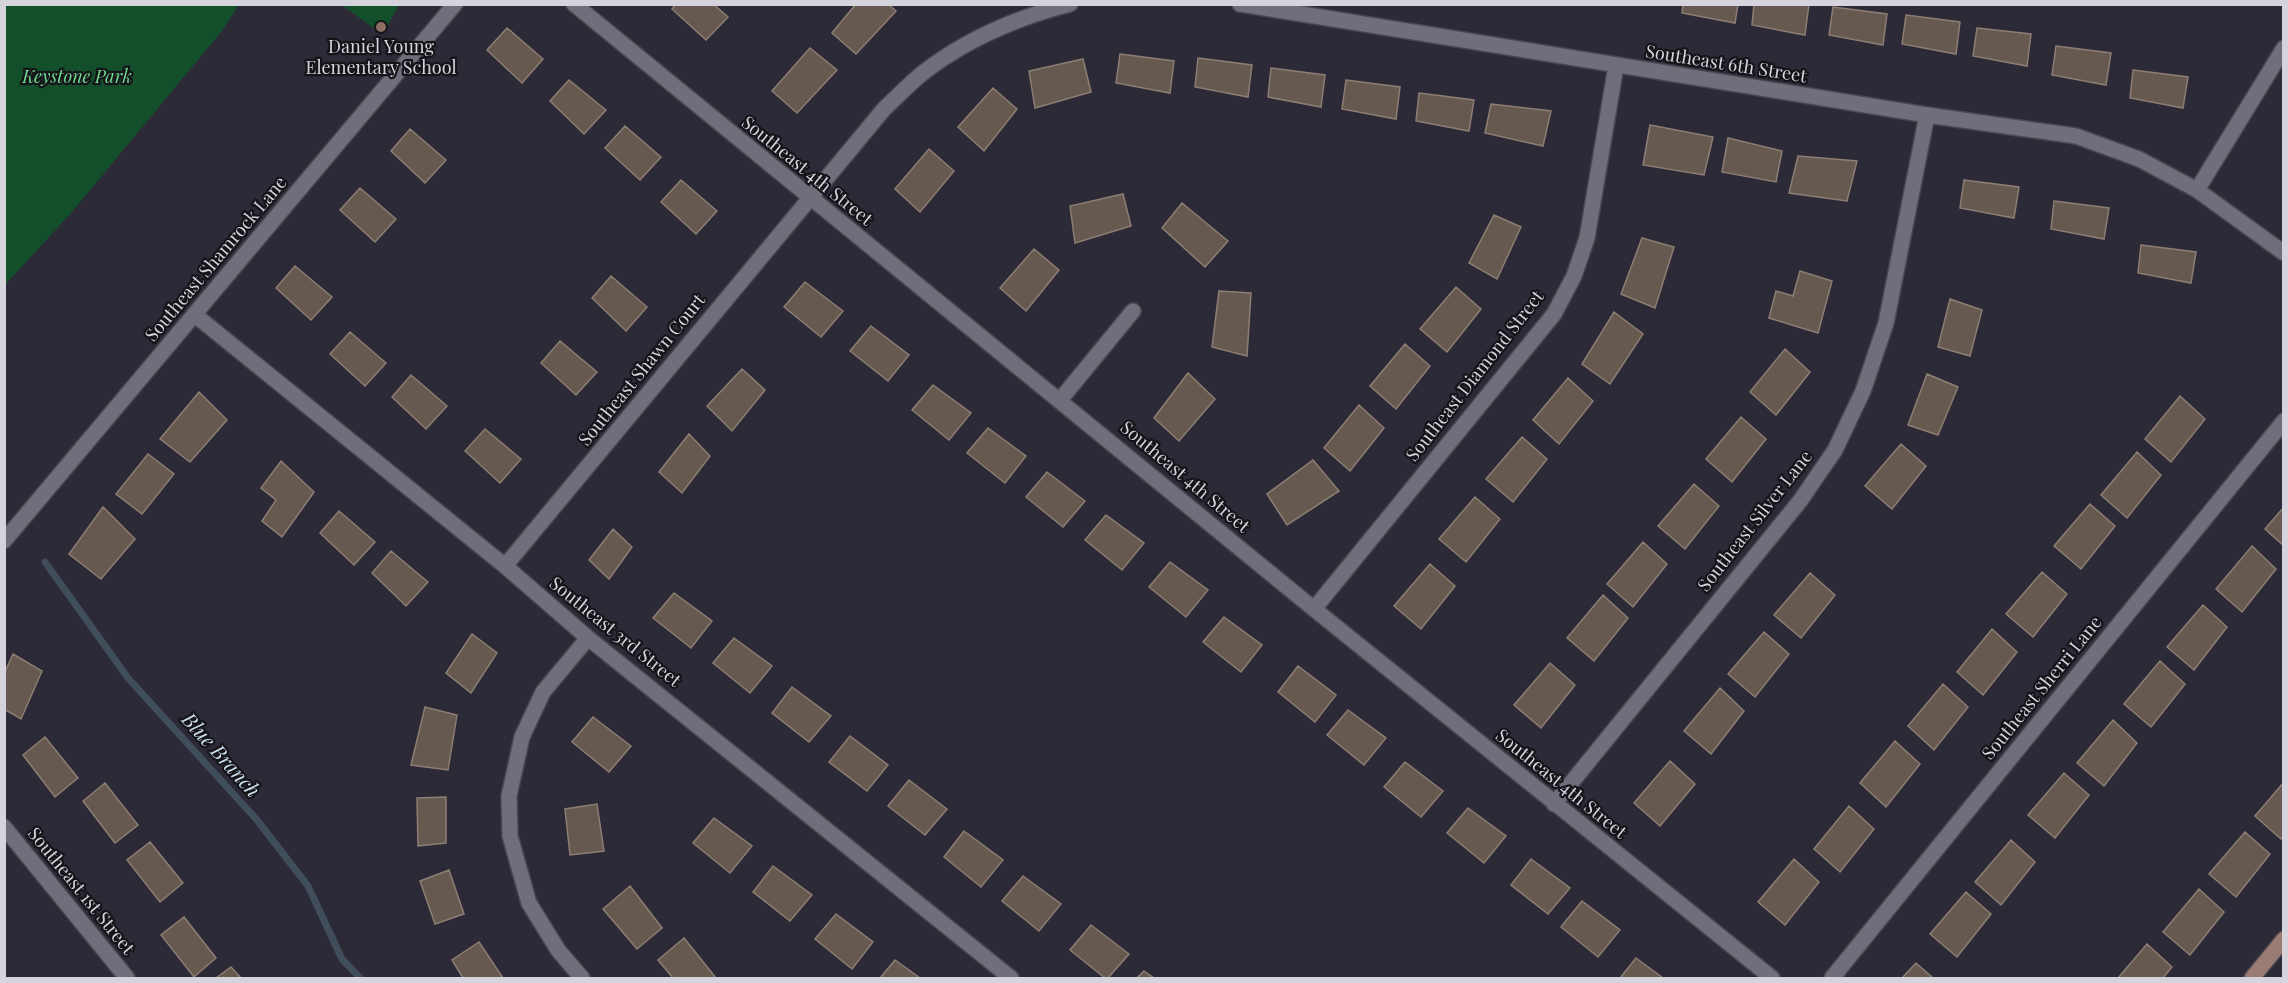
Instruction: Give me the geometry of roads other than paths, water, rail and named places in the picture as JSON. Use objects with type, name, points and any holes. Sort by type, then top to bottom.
[{"type":"main road","points":[[2252,978],[2283,939]]},
{"type":"street","name":"Southeast Shamrock Lane","points":[[5,540],[455,4]]},
{"type":"street","name":"Southeast 4th Street","points":[[574,4],[808,198],[1060,400],[1554,804],[1772,978]]},
{"type":"street","points":[[808,198],[884,109],[924,72],[957,50],[991,32],[1038,12],[1070,4]]},
{"type":"street","name":"Southeast 6th Street","points":[[1240,4],[1616,66],[2076,136],[2139,159],[2197,190],[2283,253]]},
{"type":"street","points":[[2197,190],[2283,48]]},
{"type":"street","name":"Southeast Diamond Street","points":[[1314,609],[1554,314],[1574,276],[1587,238],[1616,66]]},
{"type":"street","name":"Southeast Silver Lane","points":[[1554,804],[1800,501],[1834,450],[1863,391],[1886,323],[1927,115]]},
{"type":"street","name":"Southeast Shawn Court","points":[[505,566],[808,198]]},
{"type":"street","points":[[1060,400],[1133,311]]},
{"type":"street","name":"Southeast 3rd Street","points":[[195,315],[505,566],[588,638],[1011,978]]},
{"type":"street","name":"Southeast Sherri Lane","points":[[1832,978],[2283,421]]},
{"type":"street","points":[[582,978],[558,950],[529,903],[510,836],[509,796],[522,737],[543,692],[588,638]]},
{"type":"street","name":"Southeast 1st Street","points":[[4,827],[127,978]]},
{"type":"waterway","name":"Blue Branch","points":[[45,562],[128,678],[257,820],[308,886],[342,959],[360,978]]},
{"type":"place","name":"Daniel Young Elementary School","points":[[381,27]]},
{"type":"park label","name":"Keystone Park","points":[[77,77]]}]
